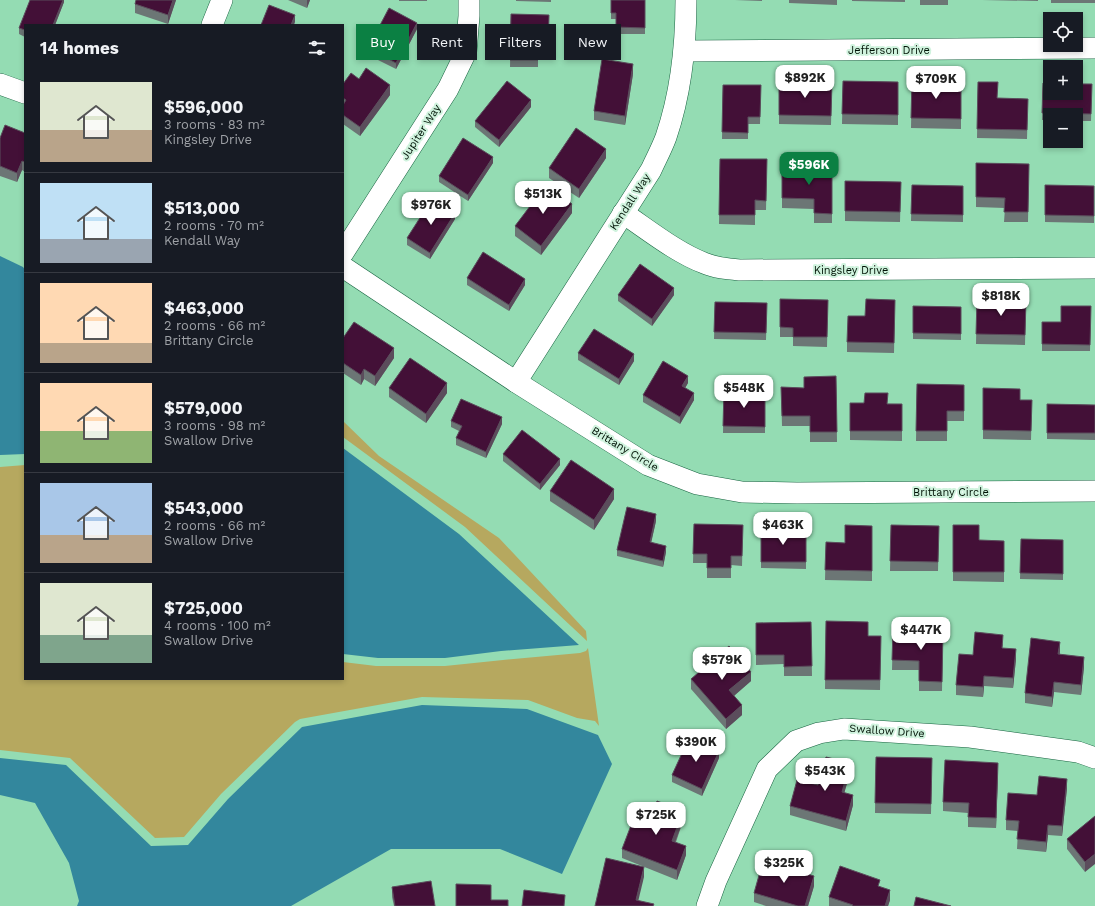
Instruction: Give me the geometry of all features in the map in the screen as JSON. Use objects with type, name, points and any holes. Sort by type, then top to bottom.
[{"type":"street","points":[[212,24],[222,0]]},
{"type":"street","name":"Jupiter Way","points":[[344,251],[448,89],[466,52],[469,0]]},
{"type":"street","name":"Kendall Way","points":[[516,382],[651,170],[666,138],[677,99],[684,51],[686,0]]},
{"type":"street","name":"Jefferson Drive","points":[[684,51],[1095,48]]},
{"type":"street","points":[[0,84],[24,93]]},
{"type":"street","name":"Kingsley Drive","points":[[623,213],[689,256],[705,264],[723,269],[1095,268]]},
{"type":"street","name":"Brittany Circle","points":[[344,268],[516,382],[648,465],[697,484],[742,492],[797,493],[1095,491]]},
{"type":"street","name":"Swallow Drive","points":[[706,906],[716,880],[767,769],[796,741],[819,733],[844,729],[970,737],[1078,752],[1095,758]]},
{"type":"shaded area","points":[[344,422],[379,456],[499,538],[586,631],[587,641],[465,527],[344,438]]},
{"type":"shaded area","points":[[24,465],[24,680],[344,680],[344,662],[376,666],[445,666],[580,653],[586,651],[588,648],[599,726],[595,721],[577,718],[528,700],[422,697],[300,719],[295,722],[221,794],[184,837],[155,838],[70,758],[0,750],[0,467]]},
{"type":"water","points":[[0,256],[24,268],[24,454],[0,455]]},
{"type":"water","points":[[344,449],[459,534],[579,645],[501,651],[445,658],[378,658],[344,654]]},
{"type":"water","points":[[422,705],[527,709],[598,735],[612,764],[562,874],[500,849],[391,849],[291,906],[77,906],[79,901],[69,863],[35,803],[0,795],[0,758],[66,765],[151,846],[188,845],[228,799],[302,727]]},
{"type":"building","points":[[30,0],[63,0],[53,24],[24,24],[24,30],[19,28]]},
{"type":"building","points":[[136,0],[173,0],[168,15],[135,4]]},
{"type":"building","points":[[611,0],[645,0],[645,28],[621,27],[621,24],[616,24],[616,13],[611,13]]},
{"type":"building","points":[[269,5],[295,15],[291,24],[261,24]]},
{"type":"building","points":[[389,8],[417,23],[409,38],[409,24],[381,24]]},
{"type":"building","points":[[511,14],[549,15],[549,24],[511,24]]},
{"type":"building","points":[[390,60],[398,60],[396,63]]},
{"type":"building","points":[[602,60],[633,64],[625,116],[594,111]]},
{"type":"building","points":[[366,68],[390,85],[360,127],[344,116],[344,103],[346,100],[344,99],[344,83],[351,73],[359,79]]},
{"type":"building","points":[[912,80],[961,81],[961,119],[911,118]]},
{"type":"building","points":[[507,81],[531,100],[499,140],[475,121]]},
{"type":"building","points":[[843,81],[898,82],[898,115],[842,114]]},
{"type":"building","points":[[779,82],[832,83],[831,116],[779,115]]},
{"type":"building","points":[[978,82],[998,82],[997,98],[1028,99],[1027,130],[977,129]]},
{"type":"building","points":[[1043,83],[1043,100],[1083,100],[1083,84],[1092,84],[1091,114],[1083,114],[1083,108],[1043,108],[1042,113]]},
{"type":"building","points":[[723,85],[761,85],[760,117],[748,117],[748,133],[722,132]]},
{"type":"building","points":[[5,125],[24,133],[24,162],[22,161],[17,173],[0,166],[0,138]]},
{"type":"building","points":[[576,128],[606,149],[579,189],[549,168]]},
{"type":"building","points":[[463,138],[493,157],[468,195],[439,176]]},
{"type":"building","points":[[720,159],[767,159],[766,201],[755,200],[755,215],[719,215]]},
{"type":"building","points":[[976,163],[1029,164],[1028,212],[1004,212],[1005,198],[976,197]]},
{"type":"building","points":[[782,166],[832,167],[832,214],[814,213],[814,199],[782,198]]},
{"type":"building","points":[[845,181],[901,182],[900,212],[845,211]]},
{"type":"building","points":[[546,185],[572,204],[541,246],[515,226]]},
{"type":"building","points":[[912,185],[963,186],[963,215],[911,214]]},
{"type":"building","points":[[1045,185],[1094,186],[1094,216],[1045,215]]},
{"type":"building","points":[[432,199],[455,213],[430,253],[407,238]]},
{"type":"building","points":[[483,252],[525,279],[509,305],[467,278]]},
{"type":"building","points":[[640,264],[674,288],[652,319],[618,295]]},
{"type":"building","points":[[780,299],[828,300],[827,337],[793,337],[793,328],[780,327]]},
{"type":"building","points":[[866,299],[895,300],[894,343],[847,342],[848,316],[865,316]]},
{"type":"building","points":[[977,299],[1026,300],[1025,335],[976,334]]},
{"type":"building","points":[[715,302],[767,303],[766,333],[714,332]]},
{"type":"building","points":[[913,306],[961,307],[961,334],[913,333]]},
{"type":"building","points":[[1061,306],[1091,306],[1090,345],[1042,344],[1042,322],[1061,322]]},
{"type":"building","points":[[354,322],[394,348],[375,376],[364,369],[361,375],[344,364],[344,337]]},
{"type":"building","points":[[594,329],[634,354],[619,379],[578,353]]},
{"type":"building","points":[[410,358],[447,383],[426,414],[389,388]]},
{"type":"building","points":[[663,361],[688,376],[682,386],[694,393],[680,417],[643,395]]},
{"type":"building","points":[[836,376],[837,432],[810,432],[810,416],[782,416],[781,387],[804,388],[804,377]]},
{"type":"building","points":[[917,384],[964,385],[964,411],[947,411],[947,431],[916,431]]},
{"type":"building","points":[[983,388],[1020,389],[1020,400],[1032,400],[1031,431],[983,430]]},
{"type":"building","points":[[724,390],[765,391],[765,427],[723,426]]},
{"type":"building","points":[[865,393],[888,393],[887,404],[902,404],[902,431],[850,431],[850,403],[864,403]]},
{"type":"building","points":[[461,399],[502,417],[486,452],[456,438],[462,426],[451,421]]},
{"type":"building","points":[[1047,404],[1095,405],[1095,433],[1047,433]]},
{"type":"building","points":[[522,430],[560,459],[540,484],[503,454]]},
{"type":"building","points":[[571,460],[614,489],[594,520],[550,491]]},
{"type":"building","points":[[627,507],[656,514],[650,542],[666,546],[663,561],[617,550]]},
{"type":"building","points":[[694,524],[743,525],[742,556],[731,556],[731,568],[707,568],[707,554],[693,554]]},
{"type":"building","points":[[845,525],[872,526],[872,571],[825,570],[826,542],[845,543]]},
{"type":"building","points":[[891,525],[939,526],[938,562],[890,561]]},
{"type":"building","points":[[953,525],[979,525],[979,540],[1004,541],[1004,572],[953,572]]},
{"type":"building","points":[[761,529],[806,530],[806,562],[761,562]]},
{"type":"building","points":[[1021,539],[1063,540],[1063,574],[1020,573]]},
{"type":"building","points":[[826,621],[868,622],[868,636],[881,636],[880,680],[825,680]]},
{"type":"building","points":[[811,622],[812,666],[784,667],[784,655],[756,655],[756,623]]},
{"type":"building","points":[[893,630],[943,630],[942,682],[919,681],[919,661],[892,660]]},
{"type":"building","points":[[975,632],[1003,635],[1002,648],[1016,649],[1013,678],[984,676],[983,687],[956,685],[959,654],[973,655]]},
{"type":"building","points":[[1031,638],[1060,642],[1058,654],[1084,657],[1081,685],[1054,682],[1052,697],[1025,693]]},
{"type":"building","points":[[729,646],[751,672],[729,690],[742,705],[726,719],[691,679]]},
{"type":"building","points":[[689,738],[719,751],[702,789],[672,775]]},
{"type":"building","points":[[826,757],[850,763],[842,792],[853,795],[846,821],[790,806],[797,780],[818,785]]},
{"type":"building","points":[[876,757],[932,758],[931,804],[875,803]]},
{"type":"building","points":[[945,760],[998,763],[996,818],[968,817],[969,803],[943,802]]},
{"type":"building","points":[[1039,776],[1067,779],[1062,826],[1048,825],[1046,842],[1017,839],[1019,821],[1006,820],[1008,793],[1037,795]]},
{"type":"building","points":[[657,801],[683,811],[672,841],[686,846],[677,870],[622,849],[638,807],[653,813]]},
{"type":"building","points":[[1095,816],[1095,854],[1085,862],[1067,839]]},
{"type":"building","points":[[606,858],[644,867],[636,900],[654,904],[653,906],[595,906]]},
{"type":"building","points":[[763,861],[814,876],[805,906],[798,906],[754,893]]},
{"type":"building","points":[[840,866],[880,880],[878,886],[890,890],[885,906],[852,906],[853,905],[829,897]]},
{"type":"building","points":[[431,881],[435,906],[395,906],[392,887]]},
{"type":"building","points":[[456,884],[491,885],[491,900],[508,900],[508,906],[456,906]]},
{"type":"building","points":[[524,890],[565,895],[564,906],[522,906]]},
{"type":"building","points":[[916,897],[951,906],[914,906]]}]
